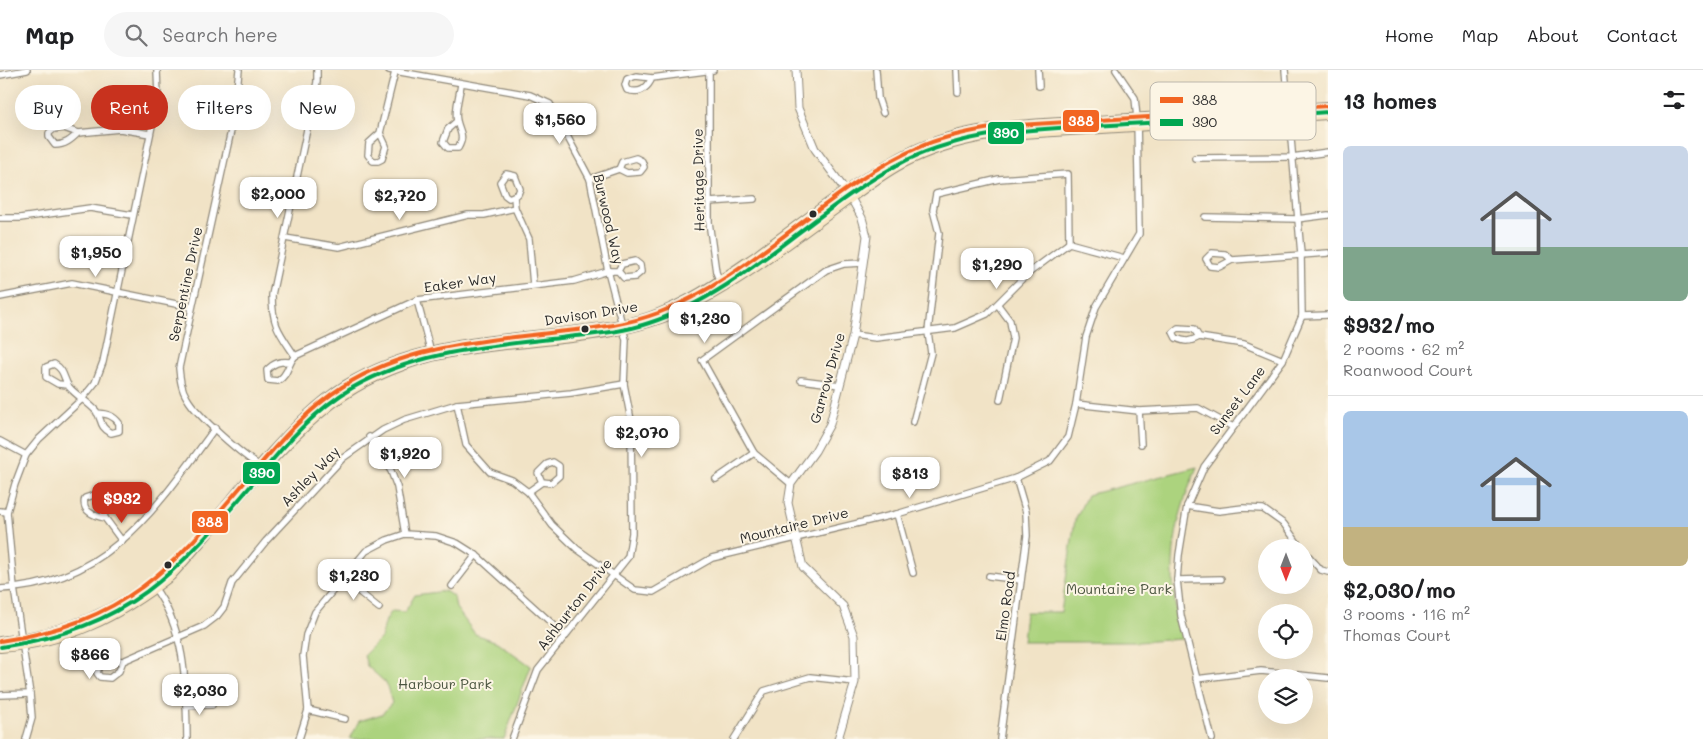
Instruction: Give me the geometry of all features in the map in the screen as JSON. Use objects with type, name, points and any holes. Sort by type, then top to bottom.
[{"type":"main road","name":"Davison Drive","points":[[722,284],[845,192],[902,155],[942,138],[1009,126],[1150,121]]},
{"type":"main road","name":"Davison Drive","points":[[263,467],[340,399],[389,372],[432,357],[491,347],[588,338],[670,308],[722,284],[902,164],[972,139],[1137,122]]},
{"type":"main road","name":"Davison Drive","points":[[0,648],[92,618],[153,585],[263,467],[304,416],[346,384],[388,362],[430,349],[622,327]]},
{"type":"main road","name":"Davison Drive","points":[[0,641],[22,642]]},
{"type":"street","points":[[0,75],[27,70]]},
{"type":"street","points":[[26,739],[32,718],[14,588],[8,512],[15,484],[26,455],[39,439],[82,399],[95,383],[103,362],[158,97],[157,70]]},
{"type":"street","name":"Serpentine Drive","points":[[239,70],[234,117],[179,368],[186,398],[215,428],[263,467]]},
{"type":"street","points":[[290,362],[295,356],[278,331],[272,317],[272,295],[317,82],[317,70]]},
{"type":"street","name":"Heritage Drive","points":[[709,70],[709,222],[722,284]]},
{"type":"street","points":[[652,78],[648,87],[643,90],[634,92],[627,90],[624,85],[627,79],[636,76],[652,78],[713,70]]},
{"type":"street","name":"Garrow Drive","points":[[791,484],[815,451],[830,424],[853,335],[867,236],[862,218],[851,198],[815,150],[798,108],[796,70]]},
{"type":"street","points":[[876,70],[878,98],[883,113]]},
{"type":"street","points":[[957,70],[958,92]]},
{"type":"street","points":[[1038,70],[1039,86]]},
{"type":"street","name":"Mountaire Drive","points":[[457,404],[466,445],[490,472],[512,480],[528,492],[552,525],[577,549],[613,577],[635,590],[654,592],[712,558],[897,514],[1016,478],[1050,461],[1068,437],[1076,404],[1086,337],[1096,307],[1139,234],[1135,98],[1116,70]]},
{"type":"street","points":[[380,133],[369,143],[368,155],[373,161],[378,162],[384,155],[386,146],[380,133],[392,71]]},
{"type":"street","name":"Burwood Way","points":[[392,71],[530,95],[550,104],[590,178],[608,271],[622,327]]},
{"type":"street","points":[[456,121],[448,129],[442,142],[448,148],[458,148],[462,142],[463,135],[456,121],[461,84]]},
{"type":"street","points":[[78,134],[68,142],[58,145],[55,145],[49,137],[49,133],[54,129],[64,128],[78,134],[120,129],[150,134]]},
{"type":"street","name":"Sunset Lane","points":[[1212,739],[1181,616],[1177,580],[1187,506],[1204,467],[1283,360],[1302,316],[1301,254],[1296,219],[1290,140]]},
{"type":"street","points":[[1195,158],[1292,157],[1328,152]]},
{"type":"street","points":[[590,178],[619,169]]},
{"type":"street","points":[[913,422],[931,353],[928,332],[939,233],[933,210],[936,194],[1000,179],[1068,174],[1069,243]]},
{"type":"street","points":[[514,197],[515,208],[529,239],[534,284]]},
{"type":"street","points":[[709,202],[754,199]]},
{"type":"street","points":[[0,218],[20,218],[90,208],[132,215]]},
{"type":"street","points":[[285,238],[339,247],[468,215],[484,215],[515,208]]},
{"type":"street","points":[[1204,217],[1296,219],[1328,215]]},
{"type":"street","points":[[1069,243],[1124,258]]},
{"type":"street","points":[[853,335],[876,338],[955,328],[987,314],[1026,275],[1069,243]]},
{"type":"street","points":[[1232,260],[1328,253]]},
{"type":"street","points":[[1008,257],[1026,275]]},
{"type":"street","points":[[840,739],[855,682],[854,636],[843,606],[803,567],[788,503],[791,484],[754,453],[702,360],[826,270],[844,264],[863,263]]},
{"type":"street","points":[[608,271],[618,272]]},
{"type":"street","name":"Eaker Way","points":[[295,356],[417,300],[534,284],[574,281],[608,271]]},
{"type":"street","points":[[0,297],[72,283],[192,307]]},
{"type":"street","points":[[417,300],[432,357]]},
{"type":"street","points":[[998,305],[1010,322],[1013,338],[1000,400]]},
{"type":"street","points":[[1302,316],[1328,315]]},
{"type":"street","name":"Ashburton Drive","points":[[512,739],[538,670],[628,557],[632,533],[631,420],[624,384],[626,340],[622,327]]},
{"type":"street","points":[[1199,337],[1244,344],[1283,360]]},
{"type":"street","points":[[801,380],[840,385]]},
{"type":"street","name":"Ashley Way","points":[[124,661],[204,626],[217,616],[224,607],[232,583],[266,541],[316,485],[343,458],[369,437],[404,420],[457,404],[571,393],[624,384]]},
{"type":"street","points":[[68,385],[97,413]]},
{"type":"street","points":[[1076,404],[1139,411],[1198,408],[1233,427]]},
{"type":"street","points":[[1139,411],[1141,444]]},
{"type":"street","points":[[0,589],[37,585],[61,577],[94,561],[122,541],[157,508],[215,428]]},
{"type":"street","points":[[369,437],[391,471],[397,487],[405,534]]},
{"type":"street","points":[[0,441],[26,455]]},
{"type":"street","points":[[716,479],[754,453]]},
{"type":"street","name":"Elmo Road","points":[[1000,739],[1027,536],[1026,512],[1016,478]]},
{"type":"street","points":[[528,492],[542,482]]},
{"type":"street","points":[[1187,506],[1219,511],[1243,508],[1263,509],[1284,524],[1295,539]]},
{"type":"street","points":[[0,511],[8,512]]},
{"type":"street","points":[[897,514],[913,573]]},
{"type":"street","points":[[105,518],[122,541]]},
{"type":"street","points":[[298,739],[308,710],[303,656],[306,635],[314,612],[366,551],[388,540],[405,534],[436,536],[457,543],[476,555],[566,636]]},
{"type":"street","points":[[452,586],[476,555]]},
{"type":"street","points":[[1313,560],[1322,570],[1328,572]]},
{"type":"street","points":[[989,576],[1021,580]]},
{"type":"street","points":[[342,578],[379,608]]},
{"type":"street","points":[[1177,580],[1221,579]]},
{"type":"street","points":[[153,585],[166,605],[179,637],[185,669],[187,739]]},
{"type":"street","points":[[109,660],[124,661],[119,671],[110,678],[100,677],[98,673],[99,665],[109,660]]},
{"type":"street","points":[[1196,679],[1261,671],[1328,678]]},
{"type":"street","points":[[734,739],[764,691],[810,677],[855,682]]},
{"type":"street","points":[[0,695],[30,694]]},
{"type":"street","points":[[186,706],[212,705]]},
{"type":"street","points":[[308,710],[345,719]]},
{"type":"green space","name":"Mountaire Park","points":[[1197,467],[1181,510],[1174,551],[1174,593],[1182,639],[1138,642],[1023,642],[1026,612],[1061,612],[1075,520],[1087,495]]},
{"type":"green space","name":"Harbour Park","points":[[445,591],[454,597],[456,608],[475,634],[497,642],[531,666],[504,739],[350,739],[359,721],[382,714],[392,703],[386,683],[367,666],[364,655],[381,638],[386,620],[392,611],[405,612],[415,595]]},
{"type":"transit line","name":"388","points":[[1316,107],[1328,106]]},
{"type":"transit line","name":"390","points":[[1316,113],[1328,112]]},
{"type":"transit line","name":"388","points":[[0,641],[44,632],[82,620],[114,605],[143,586],[170,564],[195,538],[271,452],[316,406],[342,387],[394,361],[451,346],[602,327],[625,323],[658,313],[694,297],[728,276],[855,183],[888,162],[943,138],[1003,126],[1150,117]]},
{"type":"transit line","name":"390","points":[[1,647],[47,638],[86,625],[119,609],[149,590],[204,540],[302,427],[339,396],[377,375],[403,365],[457,352],[619,331],[649,323],[684,309],[717,291],[749,270],[842,200],[874,179],[907,160],[933,149],[987,135],[1043,129],[1150,123]]}]
